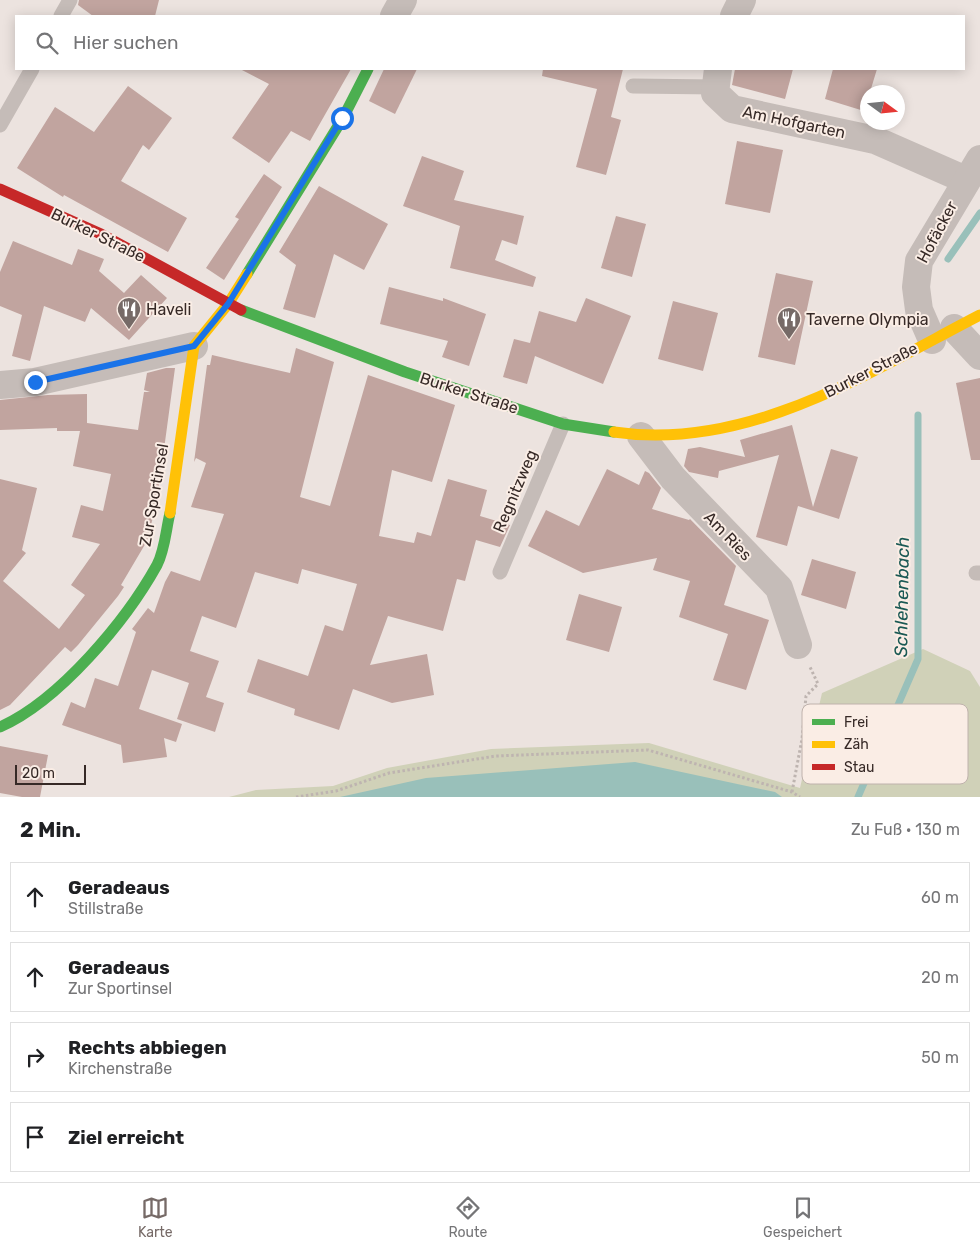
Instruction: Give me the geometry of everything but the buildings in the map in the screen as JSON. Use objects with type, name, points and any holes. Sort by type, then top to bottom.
[{"type":"main road","points":[[194,346],[228,304],[342,118],[367,70]]},
{"type":"main road","name":"Burker Straße","points":[[0,189],[101,234],[228,304],[405,372],[563,424],[641,436],[670,435],[720,429],[788,410],[850,383],[980,315]]},
{"type":"main road","name":"Zur Sportinsel","points":[[0,727],[16,720],[50,695],[90,656],[131,605],[158,563],[172,504],[194,346]]},
{"type":"street","points":[[395,15],[403,0]]},
{"type":"street","points":[[734,15],[742,0]]},
{"type":"street","name":"Am Hofgarten","points":[[717,78],[715,93],[732,109],[875,140],[973,170]]},
{"type":"street","name":"Hofäcker","points":[[943,334],[919,310],[916,287],[919,261],[973,170]]},
{"type":"street","points":[[943,334],[980,356]]},
{"type":"street","points":[[0,385],[35,382],[194,346]]},
{"type":"street","name":"Am Ries","points":[[641,436],[673,478],[780,588],[798,644]]},
{"type":"lane","points":[[62,15],[70,0]]},
{"type":"lane","points":[[0,125],[31,70]]},
{"type":"lane","name":"Am Hofgarten","points":[[633,86],[717,78]]},
{"type":"lane","name":"Regnitzweg","points":[[500,572],[563,424]]},
{"type":"path","points":[[798,644],[818,684],[806,696],[805,704]]},
{"type":"path","points":[[792,792],[802,739]]},
{"type":"path","points":[[296,797],[336,791],[389,774],[496,756],[648,750],[792,792],[800,797]]},
{"type":"green space","points":[[923,649],[970,671],[980,687],[980,797],[229,797],[256,790],[333,786],[387,768],[491,749],[649,743],[800,788],[802,779],[802,784],[968,784],[968,704],[819,704],[822,693]]},
{"type":"water","points":[[635,762],[775,792],[782,797],[340,797],[426,778]]},
{"type":"waterway","name":"Schlehenbach","points":[[948,259],[980,213]]},
{"type":"waterway","name":"Schlehenbach","points":[[898,704],[918,659],[918,415]]},
{"type":"waterway","name":"Schlehenbach","points":[[858,797],[864,784]]},
{"type":"traffic: fast","points":[[247,274],[343,118],[367,70]]},
{"type":"traffic: fast","points":[[241,310],[405,372],[563,424],[614,432]]},
{"type":"traffic: fast","points":[[0,727],[45,699],[89,657],[109,634],[128,610],[157,565],[164,546],[170,513]]},
{"type":"traffic: slow","points":[[170,513],[194,346],[228,304],[247,274]]},
{"type":"traffic: slow","points":[[614,432],[663,435],[711,430],[758,419],[804,403],[850,383],[980,315]]},
{"type":"traffic: jam","points":[[0,189],[101,234],[241,310]]},
{"type":"place","name":"Haveli","points":[[129,330]]},
{"type":"place","name":"Taverne Olympia","points":[[789,340]]},
{"type":"route","points":[[35,382],[194,346],[228,304],[342,118]]}]
